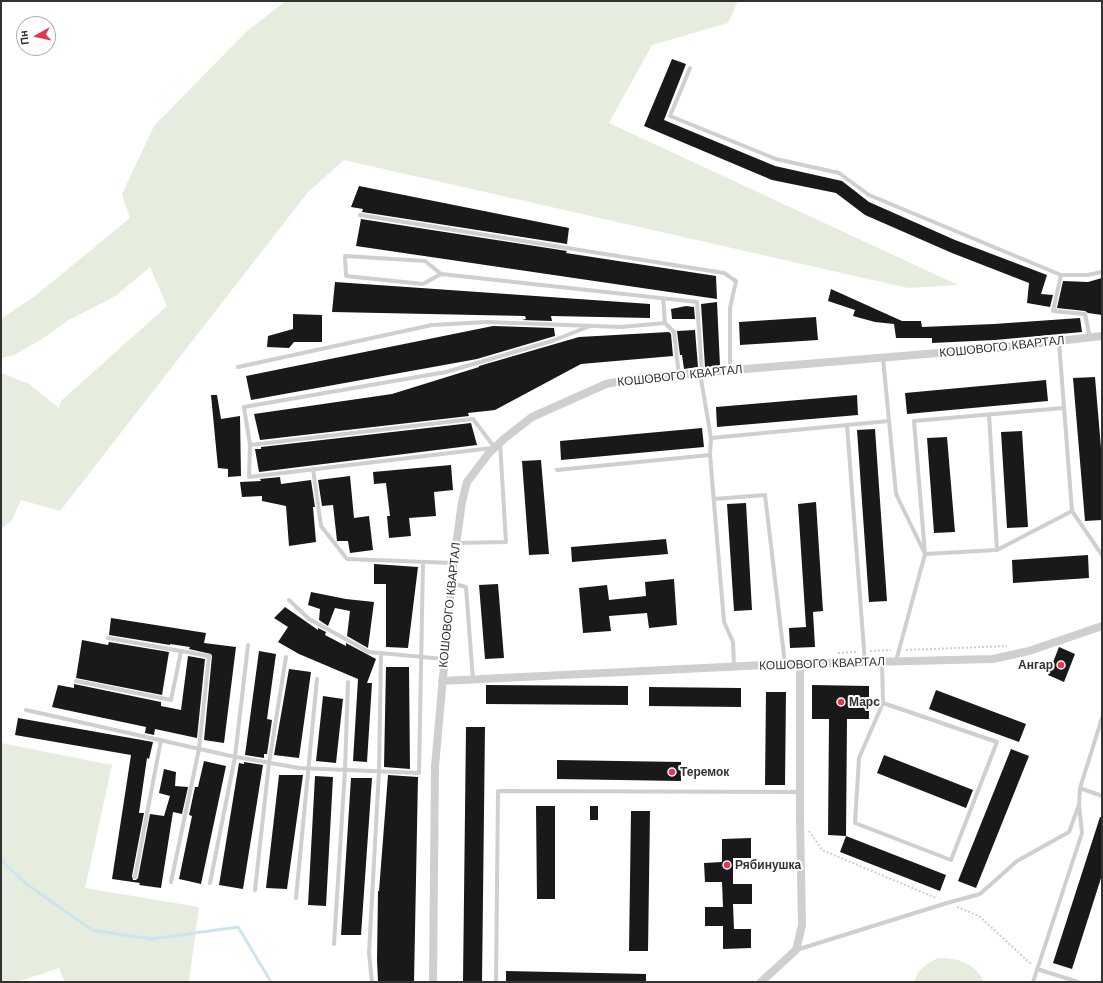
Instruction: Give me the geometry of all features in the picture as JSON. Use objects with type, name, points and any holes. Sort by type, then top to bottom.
[{"type":"street","name":"КОШОВОГО КВАРТАЛ","points":[[433,982],[435,766],[453,562],[462,502],[467,482],[497,445],[532,417],[606,384],[637,378],[883,358],[1059,342],[1102,336]]},
{"type":"street","name":"КОШОВОГО КВАРТАЛ","points":[[442,681],[785,664],[993,659],[1029,652],[1102,626]]},
{"type":"street","points":[[761,982],[796,950],[802,925],[800,664]]},
{"type":"lane","points":[[690,68],[670,116],[776,159],[839,173],[869,194],[1061,275],[1087,275],[1102,272]]},
{"type":"lane","points":[[360,215],[724,273],[736,281],[730,308],[730,371]]},
{"type":"lane","points":[[441,274],[423,284],[346,276],[345,256],[424,262],[441,274],[697,302],[701,373],[711,438],[710,455],[724,622],[733,642],[734,667]]},
{"type":"lane","points":[[1061,275],[1053,311],[1085,314],[1090,338]]},
{"type":"lane","points":[[663,298],[665,323],[674,332],[679,375]]},
{"type":"lane","points":[[238,367],[432,326],[487,322],[621,327],[665,323]]},
{"type":"lane","points":[[497,445],[249,477],[250,445],[244,407],[446,372],[552,341],[590,326]]},
{"type":"lane","points":[[1059,342],[1072,511],[1102,555]]},
{"type":"lane","points":[[883,358],[896,494],[925,554]]},
{"type":"lane","points":[[896,661],[925,554],[914,421],[1064,408]]},
{"type":"lane","points":[[989,414],[997,550]]},
{"type":"lane","points":[[250,445],[473,419],[497,445],[506,542],[456,543]]},
{"type":"lane","points":[[711,438],[889,421]]},
{"type":"lane","points":[[847,425],[865,663]]},
{"type":"lane","points":[[557,470],[710,455]]},
{"type":"lane","points":[[313,469],[321,526],[347,559],[453,562]]},
{"type":"lane","points":[[714,499],[765,495],[785,664]]},
{"type":"lane","points":[[925,554],[997,550],[1072,511]]},
{"type":"lane","points":[[26,710],[235,757],[300,768],[419,773],[423,562]]},
{"type":"lane","points":[[451,583],[466,587],[473,680]]},
{"type":"lane","points":[[289,600],[309,619],[369,652],[444,659]]},
{"type":"lane","points":[[108,638],[209,656],[199,749],[171,882]]},
{"type":"lane","points":[[210,883],[235,757],[248,645]]},
{"type":"lane","points":[[76,681],[171,700],[181,651]]},
{"type":"lane","points":[[372,982],[369,953],[379,771],[381,654]]},
{"type":"lane","points":[[255,890],[270,763],[286,657]]},
{"type":"lane","points":[[882,662],[883,703],[859,758],[855,822],[951,860],[997,742],[883,703]]},
{"type":"lane","points":[[296,898],[317,679]]},
{"type":"lane","points":[[334,944],[345,770],[348,682]]},
{"type":"lane","points":[[796,950],[980,894],[1017,860],[1069,832],[1078,805],[1080,788],[1102,718]]},
{"type":"lane","points":[[135,877],[161,740]]},
{"type":"lane","points":[[1080,788],[1102,796]]},
{"type":"lane","points":[[496,982],[498,791],[800,792]]},
{"type":"lane","points":[[1033,982],[1082,833],[1078,805]]},
{"type":"lane","points":[[1038,969],[1078,982]]},
{"type":"path","points":[[809,831],[822,850],[979,916],[1038,969]]},
{"type":"shaded area","points":[[286,1],[738,1],[728,23],[652,45],[609,123],[958,285],[908,288],[344,160],[308,192],[60,511],[21,500],[12,520],[1,529],[1,373],[29,384],[59,408],[61,401],[167,306],[150,267],[114,297],[69,320],[42,339],[14,355],[1,358],[1,319],[35,296],[130,218],[122,194],[154,126],[247,31]]},
{"type":"shaded area","points":[[1,743],[112,765],[85,888],[199,907],[189,982],[65,982],[59,968],[17,982],[1,982]]},
{"type":"shaded area","points":[[938,958],[952,959],[971,966],[976,970],[984,982],[914,982],[923,967]]},
{"type":"building","points":[[672,59],[686,64],[664,120],[775,166],[842,181],[869,202],[955,240],[1047,275],[1041,294],[1053,295],[1050,307],[1027,303],[1029,283],[952,253],[865,215],[836,193],[772,180],[644,126]]},
{"type":"building","points":[[359,186],[569,228],[567,244],[362,212],[363,209],[351,207]]},
{"type":"building","points":[[361,219],[716,276],[717,299],[356,246]]},
{"type":"building","points":[[1102,278],[1102,315],[1088,313],[1085,311],[1057,308],[1063,281],[1088,282]]},
{"type":"building","points":[[335,282],[650,304],[650,318],[551,316],[552,321],[522,320],[526,319],[525,316],[332,312]]},
{"type":"building","points":[[831,289],[902,321],[921,321],[922,327],[1080,318],[1082,332],[995,340],[932,343],[932,338],[896,338],[894,324],[875,322],[853,316],[855,310],[828,301]]},
{"type":"building","points":[[717,302],[720,366],[705,367],[701,304]]},
{"type":"building","points":[[686,306],[694,307],[695,319],[672,319],[671,309]]},
{"type":"building","points":[[293,314],[322,315],[322,342],[294,342],[289,348],[267,347],[268,336],[293,329]]},
{"type":"building","points":[[816,317],[818,340],[740,345],[739,322]]},
{"type":"building","points":[[493,326],[554,328],[555,336],[477,359],[251,400],[246,376]]},
{"type":"building","points":[[695,330],[698,367],[684,369],[682,355],[680,355],[677,331]]},
{"type":"building","points":[[669,332],[671,334],[673,356],[581,364],[495,410],[468,413],[469,416],[260,440],[254,414],[392,394],[479,366],[579,337]]},
{"type":"building","points":[[1095,377],[1102,460],[1102,520],[1085,521],[1073,378]]},
{"type":"building","points":[[1046,380],[1048,401],[907,414],[905,393]]},
{"type":"building","points":[[211,395],[217,395],[221,419],[240,416],[241,476],[228,477],[228,469],[218,468]]},
{"type":"building","points":[[857,395],[858,415],[717,427],[716,407]]},
{"type":"building","points":[[471,423],[477,445],[259,472],[255,449],[261,449],[261,447]]},
{"type":"building","points":[[702,428],[704,447],[561,460],[560,441]]},
{"type":"building","points":[[875,429],[887,601],[869,602],[857,430]]},
{"type":"building","points":[[1022,431],[1028,527],[1007,528],[1001,432]]},
{"type":"building","points":[[947,437],[955,532],[934,533],[927,438]]},
{"type":"building","points":[[541,460],[549,554],[529,555],[522,461]]},
{"type":"building","points":[[451,465],[453,490],[434,492],[436,516],[409,518],[411,536],[389,538],[387,516],[390,516],[386,483],[374,484],[373,472]]},
{"type":"building","points":[[350,476],[354,518],[369,516],[373,550],[350,553],[348,541],[337,541],[333,505],[322,506],[318,480]]},
{"type":"building","points":[[280,477],[281,484],[311,480],[315,507],[313,507],[316,542],[289,546],[286,506],[262,501],[262,496],[242,497],[240,482],[261,481],[260,479]]},
{"type":"building","points":[[816,502],[823,611],[813,612],[815,647],[790,648],[789,628],[806,627],[798,504]]},
{"type":"building","points":[[746,503],[752,610],[734,611],[727,504]]},
{"type":"building","points":[[666,539],[668,554],[572,562],[571,547]]},
{"type":"building","points":[[1088,555],[1089,578],[1013,583],[1012,560]]},
{"type":"building","points":[[374,564],[418,567],[408,648],[386,647],[386,584],[374,584]]},
{"type":"building","points":[[674,579],[677,625],[649,628],[647,613],[609,616],[611,631],[583,633],[579,588],[607,585],[609,600],[646,596],[645,582]]},
{"type":"building","points":[[498,584],[504,658],[485,659],[479,585]]},
{"type":"building","points":[[311,592],[346,599],[374,602],[368,648],[347,636],[350,611],[335,608],[328,626],[319,620],[320,609],[308,605]]},
{"type":"building","points":[[285,607],[318,630],[318,628],[326,632],[325,635],[346,646],[346,643],[376,659],[367,683],[372,683],[367,762],[353,761],[358,679],[299,654],[278,642],[288,627],[274,618]]},
{"type":"building","points":[[111,618],[206,633],[204,643],[236,647],[224,743],[204,740],[211,654],[189,649],[190,647],[109,635]]},
{"type":"building","points":[[82,640],[108,645],[109,642],[169,652],[162,695],[76,678]]},
{"type":"building","name":"Ангар","points":[[1059,647],[1075,654],[1064,682],[1048,675]]},
{"type":"building","points":[[259,651],[276,654],[267,719],[272,720],[267,754],[264,754],[264,758],[245,755]]},
{"type":"building","points":[[188,656],[205,659],[197,738],[155,729],[154,735],[145,733],[146,727],[52,707],[58,685],[74,688],[74,684],[161,702],[161,706],[181,710]]},
{"type":"building","points":[[386,667],[409,667],[410,769],[384,767]]},
{"type":"building","points":[[289,669],[311,672],[299,758],[274,755]]},
{"type":"building","points":[[486,685],[628,686],[628,705],[486,704]]},
{"type":"building","points":[[812,685],[869,686],[869,719],[847,719],[846,836],[828,835],[829,719],[812,719]]},
{"type":"building","points":[[649,687],[741,688],[741,707],[649,706]]},
{"type":"building","points":[[936,690],[1026,724],[1019,742],[929,709]]},
{"type":"building","points":[[766,692],[786,692],[785,785],[765,785]]},
{"type":"building","points":[[323,696],[343,699],[336,763],[316,761]]},
{"type":"building","points":[[18,718],[153,742],[149,759],[147,758],[139,813],[144,813],[132,876],[133,880],[138,878],[150,814],[164,816],[170,796],[159,793],[164,769],[176,772],[175,786],[188,787],[182,814],[173,812],[161,888],[112,879],[131,755],[15,735]]},
{"type":"building","points":[[466,727],[485,727],[482,982],[463,982]]},
{"type":"building","points":[[1011,749],[1029,756],[976,888],[958,881]]},
{"type":"building","points":[[884,755],[973,790],[966,808],[877,773]]},
{"type":"building","points":[[557,760],[681,762],[681,781],[557,779]]},
{"type":"building","points":[[204,761],[226,766],[201,884],[179,879],[192,816],[189,815],[195,787],[198,787]]},
{"type":"building","points":[[244,762],[263,765],[243,889],[219,885],[239,763],[244,764]]},
{"type":"building","points":[[279,775],[303,775],[287,889],[266,888]]},
{"type":"building","points":[[388,775],[418,777],[414,982],[378,982],[378,891]]},
{"type":"building","points":[[315,776],[333,777],[326,906],[308,905]]},
{"type":"building","points":[[351,778],[372,778],[361,935],[341,935]]},
{"type":"building","points":[[536,806],[555,806],[555,899],[537,899]]},
{"type":"building","points":[[590,806],[598,806],[598,820],[590,820]]},
{"type":"building","points":[[631,811],[650,811],[648,951],[629,951]]},
{"type":"building","points":[[1100,817],[1102,817],[1102,875],[1072,969],[1053,963]]},
{"type":"building","points":[[846,836],[946,875],[940,891],[840,852]]},
{"type":"building","points":[[751,838],[751,858],[733,858],[733,884],[752,884],[752,904],[733,904],[734,929],[751,929],[751,948],[723,949],[723,926],[705,926],[705,907],[723,907],[722,882],[705,882],[704,863],[722,862],[722,839]]},
{"type":"building","points":[[506,971],[646,974],[646,982],[506,982]]},
{"type":"waterway","points":[[1,860],[25,883],[92,930],[151,939],[238,927],[271,982]]},
{"type":"place","name":"Ангар","points":[[1061,665]]},
{"type":"place","name":"Марс","points":[[841,702]]},
{"type":"place","name":"Теремок","points":[[672,772]]},
{"type":"place","name":"Рябинушка","points":[[727,865]]}]
